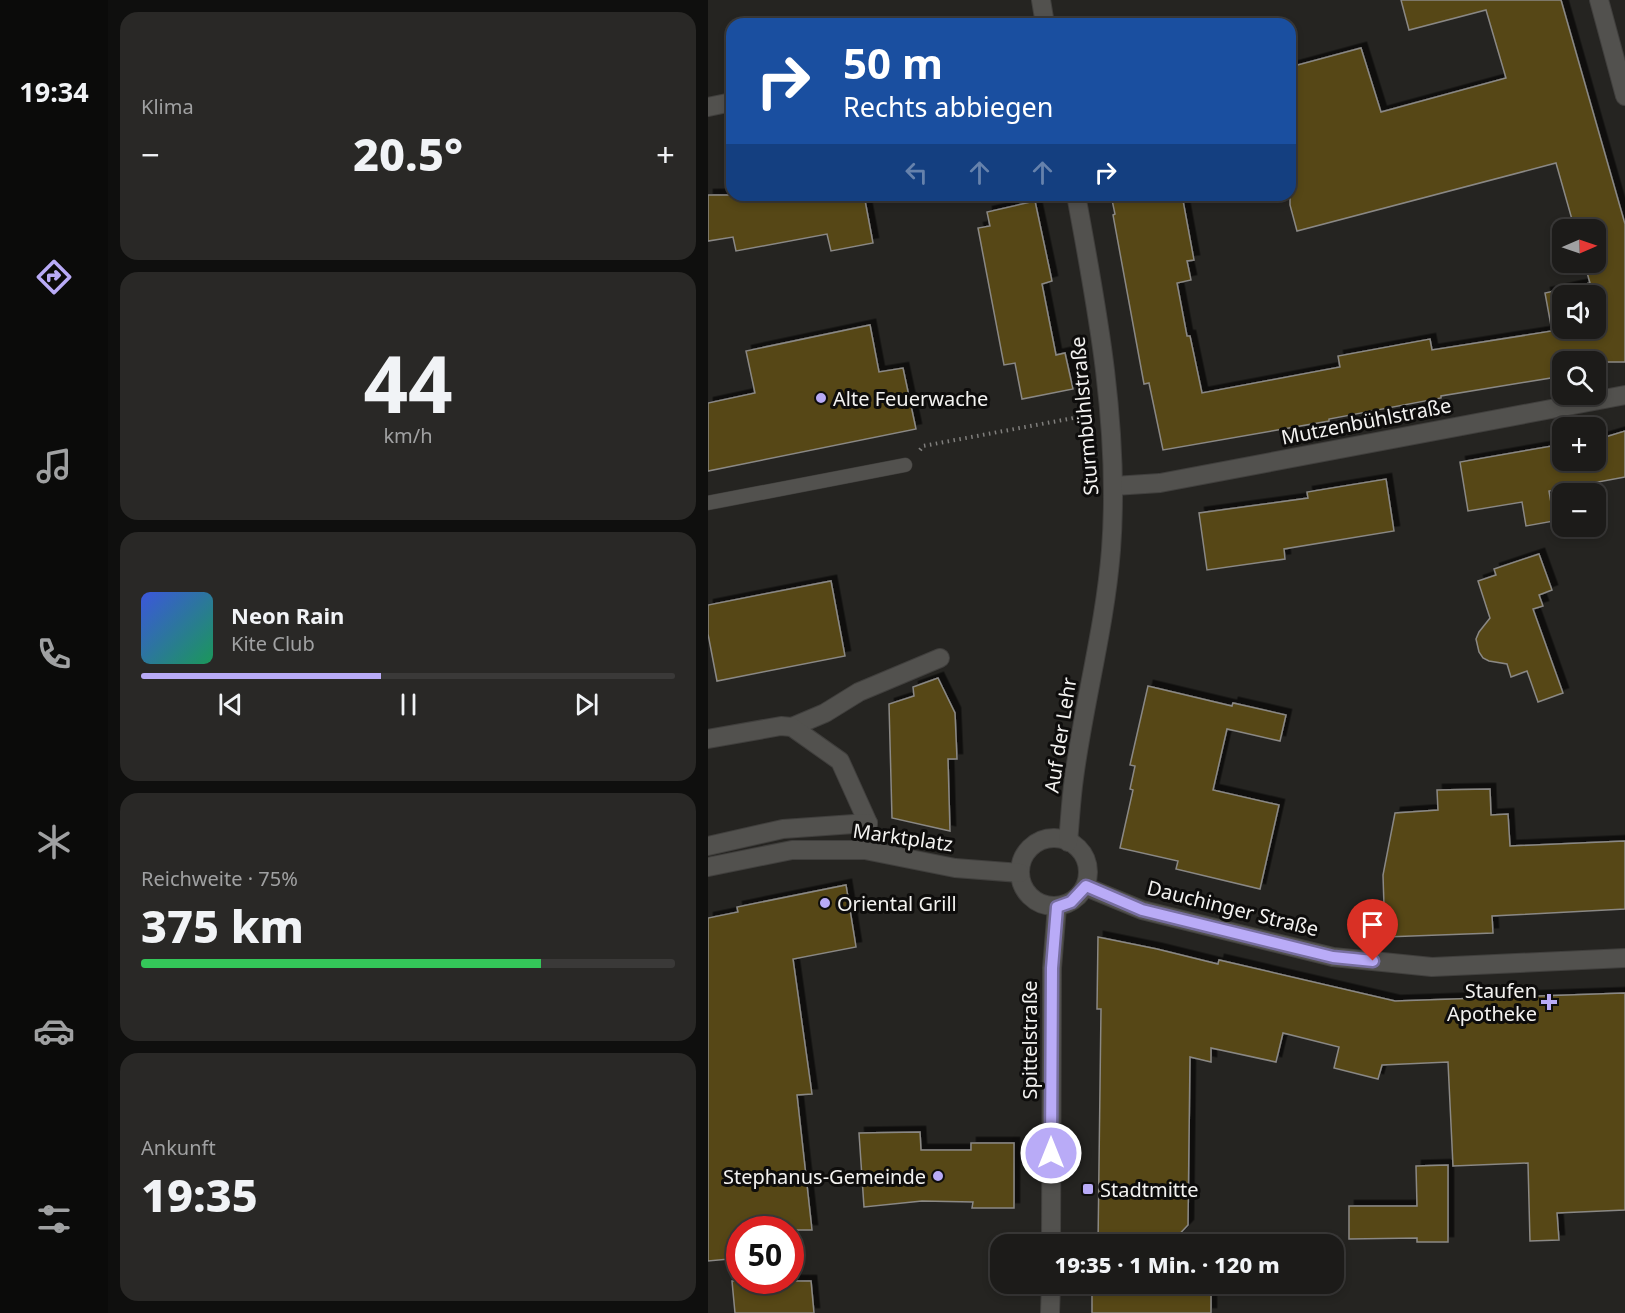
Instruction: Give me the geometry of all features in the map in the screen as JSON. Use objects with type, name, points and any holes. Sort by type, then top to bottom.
[{"type":"main road","points":[[1041,0],[1044,18]]},
{"type":"main road","points":[[1599,0],[1625,96]]},
{"type":"main road","points":[[708,106],[726,103]]},
{"type":"main road","name":"Sturmbühlstraße","points":[[1077,201],[1104,353],[1112,436],[1114,486],[1111,552],[1099,635]]},
{"type":"main road","name":"Mutzenbühlstraße","points":[[1114,486],[1172,480],[1625,395]]},
{"type":"main road","name":"Auf der Lehr","points":[[1068,842],[1074,778],[1099,635]]},
{"type":"main road","points":[[708,739],[759,729],[792,727],[825,713],[859,692],[940,658]]},
{"type":"main road","points":[[792,727],[840,761],[868,823],[865,850]]},
{"type":"main road","name":"Marktplatz","points":[[708,846],[783,829],[868,823]]},
{"type":"main road","points":[[1054,838],[1068,842],[1075,845],[1083,854],[1088,865],[1086,886],[1071,902],[1057,907],[1038,903],[1024,888],[1020,873],[1025,855],[1042,840],[1054,838]]},
{"type":"main road","name":"Marktplatz","points":[[708,867],[792,850],[865,850],[955,868],[1020,873]]},
{"type":"main road","name":"Dauchinger Straße","points":[[1086,886],[1142,910],[1333,957],[1432,967],[1625,958]]},
{"type":"main road","name":"Spittelstraße","points":[[1051,1234],[1052,968],[1057,907]]},
{"type":"main road","points":[[1050,1313],[1051,1294]]},
{"type":"lane","points":[[708,503],[905,465]]},
{"type":"path","points":[[905,465],[923,446],[1079,417]]},
{"type":"building","points":[[1401,0],[1561,0],[1625,224],[1625,362],[1606,362],[1606,351],[1552,351],[1552,378],[1441,396],[1441,398],[1329,419],[1329,421],[1163,450],[1149,383],[1144,384],[1112,201],[1183,201],[1194,260],[1187,261],[1191,280],[1177,283],[1187,336],[1190,336],[1202,393],[1340,367],[1338,356],[1430,339],[1432,350],[1552,331],[1552,339],[1606,339],[1606,285],[1581,285],[1590,283],[1587,273],[1606,273],[1606,219],[1572,219],[1556,163],[1297,231],[1290,205],[1290,201],[1296,201],[1296,65],[1361,48],[1381,112],[1506,78],[1486,10],[1409,30]]},
{"type":"building","points":[[708,195],[726,195],[726,201],[865,201],[873,243],[831,251],[827,234],[736,251],[733,237],[708,241]]},
{"type":"building","points":[[1035,201],[1052,281],[1042,284],[1056,355],[1065,353],[1073,389],[1022,399],[1015,363],[1004,365],[978,228],[990,226],[987,212]]},
{"type":"building","points":[[1552,291],[1552,331],[1545,293]]},
{"type":"building","name":"Alte Feuerwache","points":[[870,325],[879,372],[903,368],[916,429],[708,471],[708,403],[755,393],[746,351]]},
{"type":"building","points":[[1625,431],[1625,477],[1592,483],[1552,483],[1552,490],[1549,491],[1552,521],[1526,526],[1522,502],[1468,511],[1460,462],[1552,446],[1552,471],[1606,471],[1606,437]]},
{"type":"building","points":[[1386,479],[1394,531],[1284,549],[1285,559],[1207,570],[1199,513],[1308,498],[1307,492]]},
{"type":"building","points":[[1539,554],[1552,590],[1539,595],[1543,606],[1533,609],[1563,693],[1538,702],[1527,671],[1511,677],[1507,664],[1483,658],[1476,639],[1490,618],[1478,581],[1496,575],[1494,569]]},
{"type":"building","points":[[831,581],[845,656],[717,681],[708,634],[708,605]]},
{"type":"building","points":[[938,678],[955,713],[957,759],[948,759],[950,831],[892,818],[889,704],[914,696],[913,687]]},
{"type":"building","points":[[1148,686],[1232,706],[1233,703],[1286,715],[1280,741],[1227,729],[1213,790],[1279,805],[1260,889],[1176,869],[1178,861],[1120,848],[1133,790],[1130,789],[1135,766],[1130,765]]},
{"type":"building","points":[[1490,789],[1491,815],[1508,814],[1510,846],[1625,841],[1625,909],[1492,916],[1493,933],[1385,937],[1383,875],[1395,813],[1438,810],[1437,790]]},
{"type":"building","points":[[846,885],[856,947],[793,959],[812,1094],[797,1095],[812,1230],[804,1230],[804,1216],[726,1216],[726,1259],[708,1261],[708,918],[738,912],[737,907]]},
{"type":"building","points":[[1098,937],[1218,964],[1219,960],[1395,1001],[1625,993],[1625,1210],[1557,1213],[1559,1240],[1530,1241],[1528,1163],[1453,1166],[1448,1062],[1382,1065],[1378,1079],[1334,1068],[1339,1047],[1283,1033],[1276,1062],[1211,1048],[1211,1062],[1190,1057],[1188,1225],[1179,1234],[1098,1234],[1101,1009],[1097,1009]]},
{"type":"building","name":"Stephanus-Gemeinde","points":[[920,1132],[921,1150],[971,1150],[971,1143],[1014,1143],[1014,1208],[972,1208],[973,1202],[922,1201],[864,1207],[859,1133]]},
{"type":"building","points":[[1448,1165],[1448,1242],[1417,1242],[1417,1238],[1349,1239],[1349,1206],[1417,1206],[1416,1166]]},
{"type":"building","points":[[804,1281],[811,1281],[814,1313],[735,1313],[733,1294],[804,1294]]},
{"type":"building","points":[[1092,1294],[1211,1294],[1211,1313],[1092,1313]]},
{"type":"place","name":"Alte Feuerwache","points":[[821,398]]},
{"type":"place","name":"Oriental Grill","points":[[825,903]]},
{"type":"place","name":"Staufen Apotheke","points":[[1549,1002]]},
{"type":"place","name":"Stephanus-Gemeinde","points":[[938,1176]]},
{"type":"place","name":"Stadtmitte","points":[[1088,1189]]},
{"type":"route","points":[[1051,1153],[1052,968],[1057,907],[1071,902],[1086,886],[1142,910],[1333,957],[1373,961]]}]
